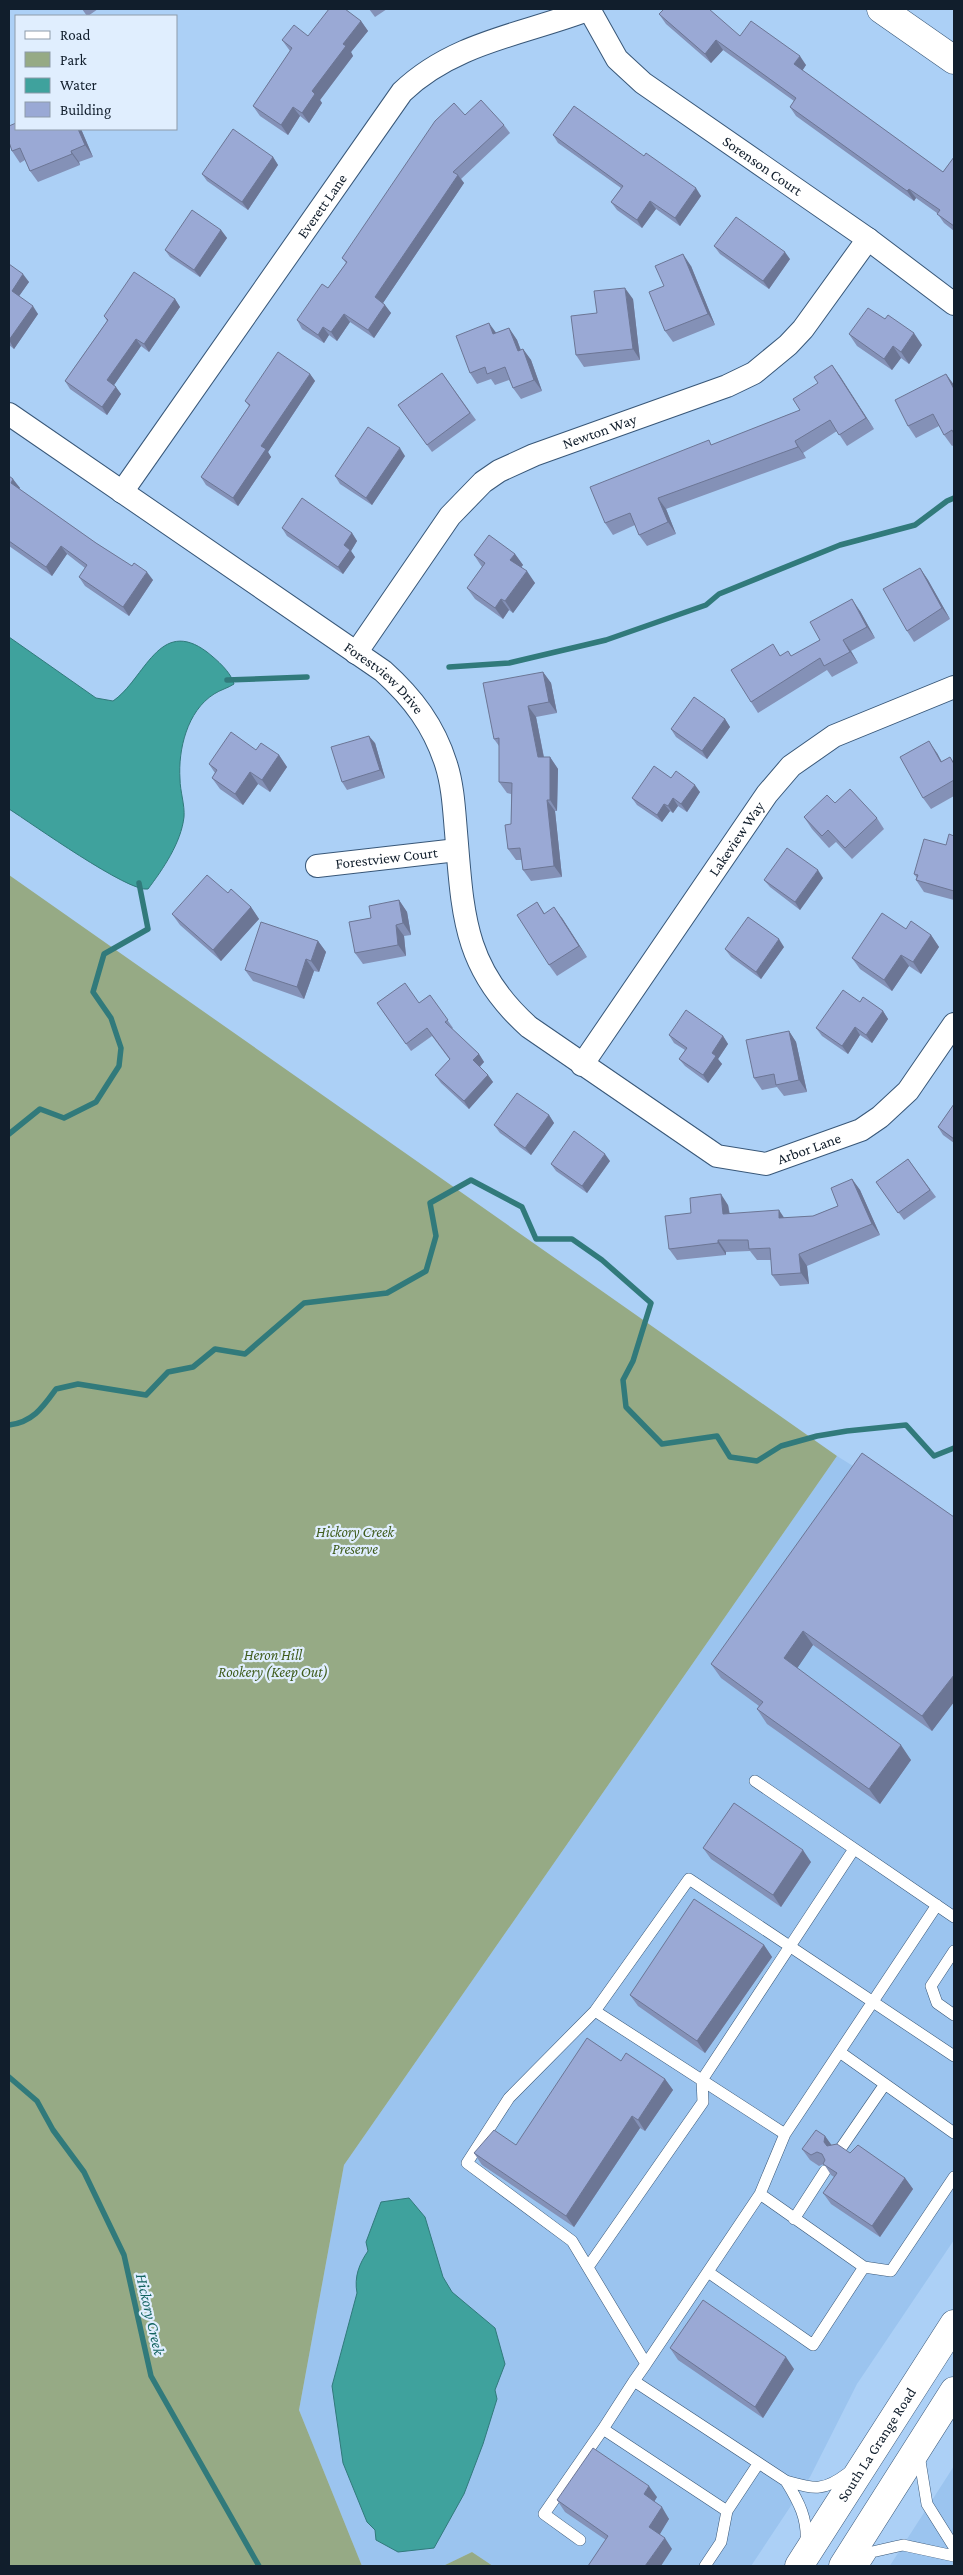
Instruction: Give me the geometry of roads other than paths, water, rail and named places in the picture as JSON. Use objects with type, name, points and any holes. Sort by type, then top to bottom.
[{"type":"main road","points":[[881,9],[954,60]]},
{"type":"main road","name":"South La Grange Road","points":[[802,2562],[954,2324]]},
{"type":"main road","points":[[842,2566],[954,2391]]},
{"type":"street","name":"Sorenson Court","points":[[589,9],[617,59],[642,83],[868,239],[954,304]]},
{"type":"street","name":"Everett Lane","points":[[122,492],[402,92],[430,68],[451,56],[478,45],[589,9]]},
{"type":"street","name":"Newton Way","points":[[356,653],[450,516],[483,482],[499,471],[534,455],[727,386],[754,372],[772,359],[803,329],[868,239]]},
{"type":"street","name":"Forestview Drive","points":[[9,414],[383,672],[400,686],[417,705],[430,727],[447,766],[453,799],[463,913],[468,939],[478,964],[495,990],[517,1016],[582,1065]]},
{"type":"street","name":"Lakeview Way","points":[[582,1065],[768,794],[791,766],[834,736],[954,687]]},
{"type":"street","name":"Forestview Court","points":[[317,866],[457,850]]},
{"type":"street","name":"Arbor Lane","points":[[582,1065],[717,1156],[766,1164],[861,1130],[880,1117],[908,1091],[954,1024]]},
{"type":"lane","points":[[756,1781],[954,1917]]},
{"type":"lane","points":[[588,2267],[703,2102],[702,2080],[854,1849]]},
{"type":"lane","points":[[646,2364],[572,2241],[467,2163],[509,2098],[595,2011],[689,1879],[954,2056]]},
{"type":"lane","points":[[580,2540],[544,2514],[760,2194],[785,2134],[841,2053],[937,1905]]},
{"type":"lane","points":[[954,1951],[932,1986],[937,2003],[954,2015]]},
{"type":"lane","points":[[595,2011],[785,2134]]},
{"type":"lane","points":[[841,2053],[954,2133]]},
{"type":"lane","points":[[838,2151],[885,2084]]},
{"type":"lane","points":[[794,2219],[825,2171]]},
{"type":"lane","points":[[760,2194],[864,2266],[891,2271],[954,2177]]},
{"type":"lane","points":[[708,2272],[812,2345],[864,2266]]},
{"type":"lane","points":[[634,2381],[786,2481],[812,2488],[832,2486],[868,2458]]},
{"type":"lane","points":[[603,2429],[727,2511]]},
{"type":"lane","points":[[918,2448],[927,2504],[954,2547]]},
{"type":"lane","points":[[705,2566],[721,2542],[727,2511],[758,2464]]},
{"type":"lane","points":[[786,2481],[802,2506],[807,2530],[802,2562]]},
{"type":"lane","points":[[863,2566],[872,2552],[904,2545],[954,2556]]},
{"type":"water","points":[[9,637],[96,698],[113,701],[124,691],[154,655],[165,646],[177,641],[190,643],[207,652],[230,675],[234,684],[205,701],[197,710],[186,732],[180,768],[184,812],[182,827],[175,846],[160,873],[148,889],[137,887],[101,869],[9,809]]},
{"type":"water","points":[[409,2198],[425,2217],[443,2277],[452,2292],[495,2328],[505,2364],[495,2390],[497,2399],[483,2444],[464,2494],[434,2548],[398,2552],[376,2540],[375,2530],[367,2522],[343,2463],[332,2386],[357,2293],[358,2271],[368,2251],[366,2242],[381,2202]]},
{"type":"waterway","points":[[449,667],[509,663],[606,640],[706,605],[719,594],[840,545],[915,525],[947,501],[954,498]]},
{"type":"waterway","points":[[227,680],[307,677]]},
{"type":"waterway","points":[[9,1134],[40,1109],[64,1118],[96,1102],[119,1066],[121,1048],[111,1018],[93,992],[104,954],[148,929],[139,883]]},
{"type":"waterway","points":[[9,1425],[25,1421],[37,1413],[56,1389],[78,1384],[146,1395],[168,1372],[193,1367],[215,1349],[245,1354],[304,1303],[387,1293],[426,1271],[436,1236],[430,1203],[471,1180],[522,1207],[536,1239],[572,1239],[602,1260],[651,1303],[633,1361],[623,1380],[626,1407],[662,1444],[717,1436],[730,1457],[757,1461],[781,1446],[817,1436],[906,1425],[934,1456],[954,1448]]},
{"type":"waterway","name":"Hickory Creek","points":[[9,2077],[37,2101],[53,2130],[84,2172],[124,2255],[151,2376],[259,2566]]},
{"type":"park label","name":"Hickory Creek Preserve","points":[[355,1540]]},
{"type":"park label","name":"Heron Hill Rookery (Keep Out)","points":[[273,1664]]}]
